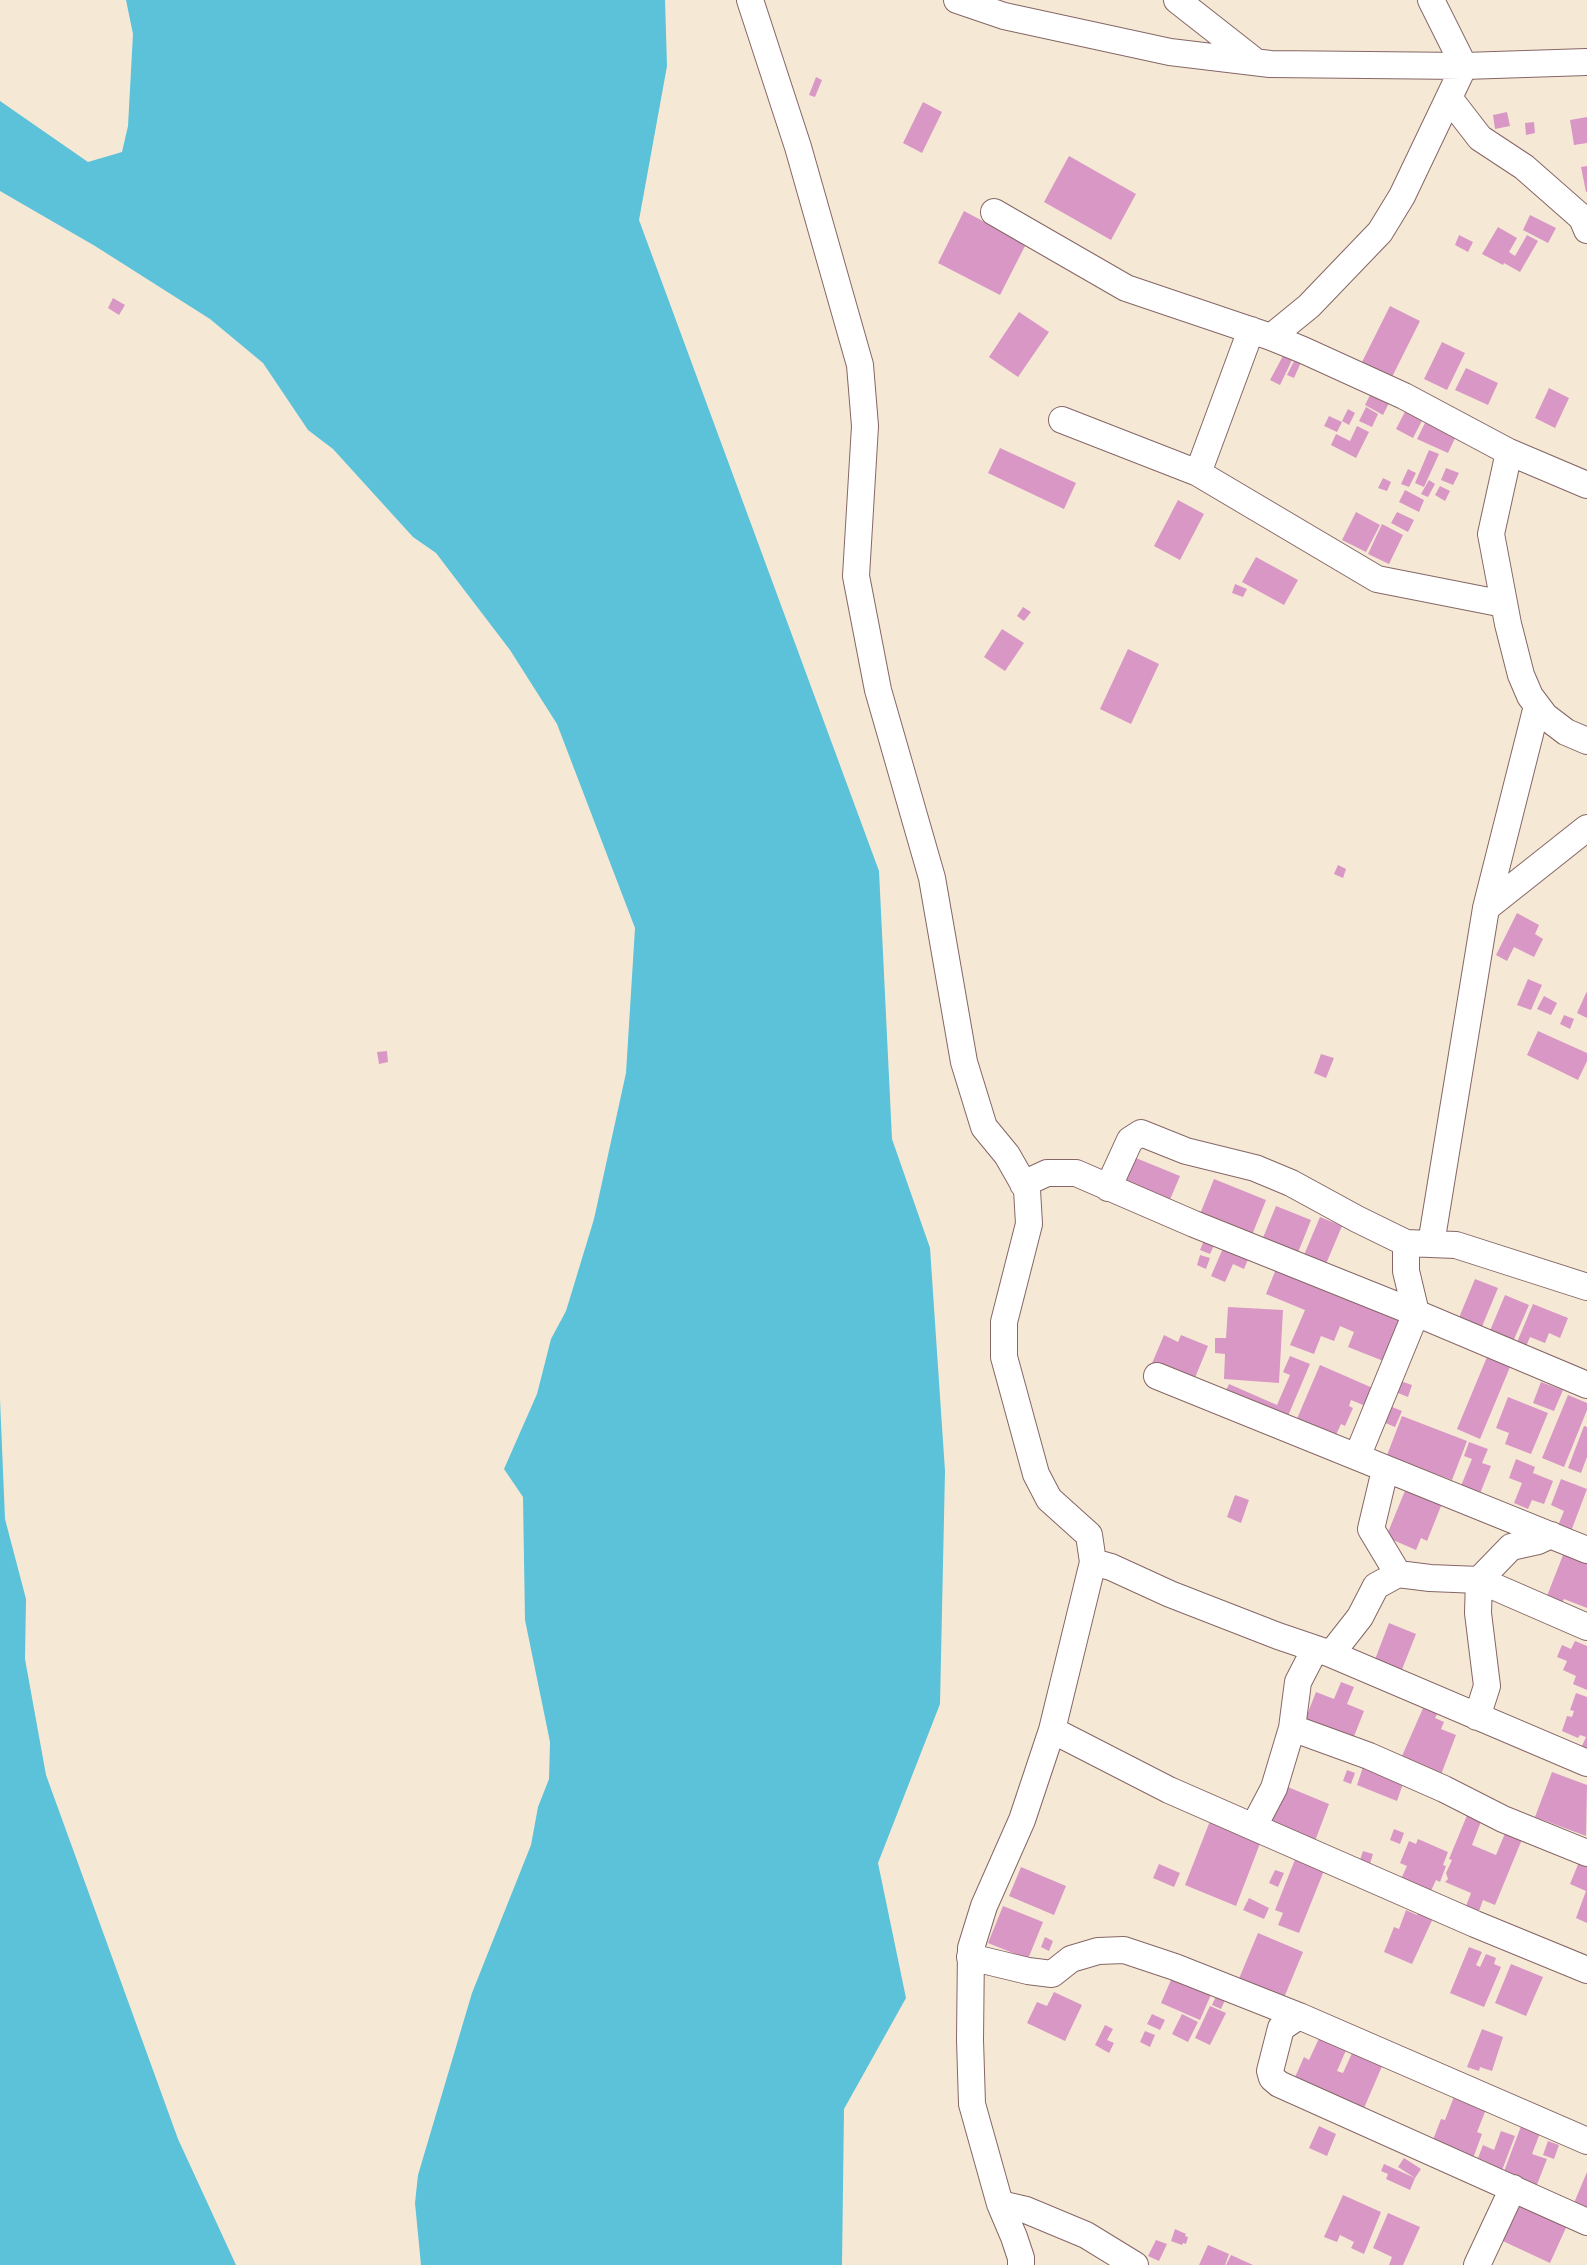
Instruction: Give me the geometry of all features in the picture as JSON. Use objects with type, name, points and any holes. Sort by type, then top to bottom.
[{"type":"street","points":[[750,0],[798,147],[860,365],[865,426],[856,576],[878,690],[932,878],[964,1062],[984,1127],[1007,1155],[1027,1190],[1029,1224],[1004,1322],[1004,1357],[1036,1474],[1049,1499],[1089,1535],[1093,1562],[1052,1730],[1022,1820],[984,1906],[970,1948],[972,2104],[1000,2204],[1017,2247],[1021,2265]]},
{"type":"street","points":[[957,0],[1004,16],[1170,52],[1256,62],[1464,66],[1587,62]]},
{"type":"street","points":[[1177,0],[1256,62]]},
{"type":"street","points":[[1431,0],[1464,66]]},
{"type":"street","points":[[1198,473],[1261,333],[1309,306],[1380,232],[1402,196],[1464,66]]},
{"type":"street","points":[[1449,98],[1480,138],[1524,167],[1582,218],[1587,230]]},
{"type":"street","points":[[994,212],[1126,288],[1261,333],[1404,396],[1509,452],[1587,485]]},
{"type":"street","points":[[1062,420],[1198,473],[1377,579],[1504,604]]},
{"type":"street","points":[[1509,452],[1491,534],[1504,604],[1521,675],[1537,706],[1560,729],[1587,741]]},
{"type":"street","points":[[1431,1244],[1486,908],[1537,706]]},
{"type":"street","points":[[1486,908],[1587,828]]},
{"type":"street","points":[[1108,1188],[1130,1140],[1142,1133],[1186,1151],[1255,1168],[1282,1179],[1406,1243],[1456,1245],[1587,1287]]},
{"type":"street","points":[[1023,1184],[1047,1173],[1076,1173],[1264,1253],[1416,1313],[1587,1385]]},
{"type":"street","points":[[1358,1457],[1416,1313],[1406,1271],[1406,1243]]},
{"type":"street","points":[[1157,1376],[1587,1551]]},
{"type":"street","points":[[1385,1470],[1371,1529],[1398,1574]]},
{"type":"street","points":[[1477,1717],[1487,1686],[1478,1613],[1479,1580],[1511,1547],[1538,1541],[1551,1535]]},
{"type":"street","points":[[1093,1562],[1323,1652],[1587,1764]]},
{"type":"street","points":[[1254,1826],[1274,1788],[1292,1728],[1298,1682],[1323,1652],[1360,1617],[1376,1586],[1398,1574],[1479,1580],[1587,1627]]},
{"type":"street","points":[[1292,1728],[1369,1756],[1444,1789],[1503,1819],[1587,1853]]},
{"type":"street","points":[[1052,1730],[1169,1790],[1474,1924],[1587,1970]]},
{"type":"street","points":[[970,1957],[1028,1971],[1052,1974],[1071,1959],[1098,1951],[1124,1950],[1175,1967],[1299,2016],[1587,2141]]},
{"type":"street","points":[[1299,2016],[1281,2028],[1270,2071],[1272,2078],[1279,2085],[1587,2222]]},
{"type":"street","points":[[1477,2265],[1513,2188]]},
{"type":"street","points":[[1000,2204],[1026,2210],[1086,2235],[1135,2265]]},
{"type":"water","points":[[126,0],[665,0],[667,66],[639,220],[879,871],[892,1139],[930,1248],[945,1471],[940,1704],[878,1863],[906,1998],[844,2109],[842,2265],[421,2265],[415,2203],[418,2175],[472,1993],[531,1845],[538,1807],[549,1779],[550,1742],[525,1620],[523,1497],[504,1469],[537,1394],[551,1339],[566,1311],[594,1219],[626,1073],[635,928],[557,724],[510,650],[436,553],[413,537],[333,449],[308,430],[263,363],[210,319],[95,246],[0,191],[0,101],[88,162],[122,152],[128,126],[133,34]]},
{"type":"water","points":[[0,1399],[5,1519],[26,1599],[25,1659],[46,1775],[178,2139],[236,2265],[0,2265]]},
{"type":"building","points":[[816,77],[822,80],[815,97],[809,95]]},
{"type":"building","points":[[923,102],[942,112],[922,153],[903,143]]},
{"type":"building","points":[[1507,112],[1510,126],[1495,129],[1493,115]]},
{"type":"building","points":[[1587,117],[1587,143],[1574,145],[1570,120]]},
{"type":"building","points":[[1534,122],[1535,133],[1526,135],[1525,123]]},
{"type":"building","points":[[1069,156],[1136,194],[1111,240],[1044,202]]},
{"type":"building","points":[[1587,166],[1587,192],[1586,192],[1581,167]]},
{"type":"building","points":[[964,211],[1026,244],[1000,295],[938,263]]},
{"type":"building","points":[[1530,215],[1556,228],[1548,243],[1523,230]]},
{"type":"building","points":[[1498,227],[1517,238],[1509,252],[1515,256],[1527,235],[1538,241],[1520,272],[1482,254]]},
{"type":"building","points":[[1459,235],[1473,242],[1468,252],[1455,245]]},
{"type":"building","points":[[113,298],[125,305],[119,315],[108,308]]},
{"type":"building","points":[[1390,306],[1420,321],[1391,379],[1361,364]]},
{"type":"building","points":[[1019,312],[1049,332],[1018,377],[989,357]]},
{"type":"building","points":[[1442,342],[1465,353],[1447,390],[1424,379]]},
{"type":"building","points":[[1284,354],[1293,358],[1280,385],[1270,380]]},
{"type":"building","points":[[1296,357],[1302,360],[1294,378],[1287,375]]},
{"type":"building","points":[[1466,368],[1498,383],[1488,405],[1455,390]]},
{"type":"building","points":[[1549,388],[1569,398],[1555,428],[1535,418]]},
{"type":"building","points":[[1372,391],[1390,401],[1383,415],[1365,405]]},
{"type":"building","points":[[1366,407],[1378,414],[1372,427],[1359,421]]},
{"type":"building","points":[[1407,408],[1424,417],[1413,438],[1396,429]]},
{"type":"building","points":[[1348,409],[1355,413],[1349,425],[1342,421]]},
{"type":"building","points":[[1329,416],[1342,422],[1337,432],[1324,426]]},
{"type":"building","points":[[1427,419],[1457,434],[1448,453],[1417,439]]},
{"type":"building","points":[[1357,426],[1369,432],[1356,458],[1331,445],[1336,434],[1350,441]]},
{"type":"building","points":[[1000,448],[1076,483],[1064,509],[988,473]]},
{"type":"building","points":[[1429,450],[1439,454],[1424,487],[1415,483]]},
{"type":"building","points":[[1446,468],[1459,473],[1453,485],[1441,480]]},
{"type":"building","points":[[1408,469],[1416,473],[1409,487],[1401,484]]},
{"type":"building","points":[[1383,478],[1391,482],[1387,491],[1378,488]]},
{"type":"building","points":[[1429,480],[1435,484],[1428,497],[1421,494]]},
{"type":"building","points":[[1440,486],[1450,491],[1445,501],[1435,495]]},
{"type":"building","points":[[1405,490],[1424,500],[1419,512],[1399,502]]},
{"type":"building","points":[[1178,500],[1204,514],[1180,560],[1154,546]]},
{"type":"building","points":[[1356,512],[1380,525],[1366,552],[1342,540]]},
{"type":"building","points":[[1397,512],[1414,520],[1408,532],[1391,523]]},
{"type":"building","points":[[1382,524],[1403,535],[1389,564],[1368,554]]},
{"type":"building","points":[[1256,557],[1298,580],[1284,605],[1242,582]]},
{"type":"building","points":[[1235,584],[1247,589],[1243,597],[1232,593]]},
{"type":"building","points":[[1023,607],[1031,612],[1024,621],[1017,616]]},
{"type":"building","points":[[1002,629],[1024,643],[1005,671],[984,657]]},
{"type":"building","points":[[1128,649],[1159,664],[1131,724],[1100,709]]},
{"type":"building","points":[[1338,865],[1346,869],[1343,878],[1334,874]]},
{"type":"building","points":[[1517,913],[1539,925],[1535,934],[1543,939],[1534,957],[1514,947],[1507,961],[1496,955]]},
{"type":"building","points":[[1528,979],[1542,985],[1531,1010],[1517,1005]]},
{"type":"building","points":[[1587,991],[1587,1018],[1577,1013]]},
{"type":"building","points":[[1544,996],[1557,1003],[1551,1015],[1537,1009]]},
{"type":"building","points":[[1564,1015],[1574,1019],[1570,1029],[1560,1024]]},
{"type":"building","points":[[1538,1031],[1587,1053],[1587,1061],[1578,1080],[1527,1055]]},
{"type":"building","points":[[387,1051],[388,1062],[379,1064],[377,1052]]},
{"type":"building","points":[[1321,1054],[1334,1058],[1326,1078],[1314,1073]]},
{"type":"building","points":[[1131,1156],[1180,1176],[1169,1202],[1120,1182]]},
{"type":"building","points":[[1214,1179],[1266,1200],[1250,1240],[1198,1219]]},
{"type":"building","points":[[1276,1206],[1311,1220],[1295,1260],[1260,1245]]},
{"type":"building","points":[[1320,1217],[1342,1226],[1323,1271],[1301,1262]]},
{"type":"building","points":[[1205,1238],[1215,1243],[1210,1254],[1200,1250]]},
{"type":"building","points":[[1224,1246],[1249,1257],[1244,1269],[1233,1264],[1225,1282],[1211,1276]]},
{"type":"building","points":[[1200,1255],[1210,1258],[1206,1269],[1197,1265]]},
{"type":"building","points":[[1276,1269],[1408,1323],[1391,1364],[1348,1347],[1354,1332],[1340,1326],[1334,1341],[1321,1336],[1314,1354],[1290,1345],[1305,1310],[1266,1294]]},
{"type":"building","points":[[1475,1279],[1498,1288],[1481,1329],[1458,1320]]},
{"type":"building","points":[[1505,1295],[1529,1305],[1512,1344],[1489,1333]]},
{"type":"building","points":[[1533,1304],[1568,1318],[1560,1338],[1549,1333],[1545,1343],[1530,1337],[1524,1351],[1515,1347]]},
{"type":"building","points":[[1228,1307],[1283,1310],[1279,1383],[1224,1379],[1225,1354],[1215,1353],[1215,1338],[1226,1338]]},
{"type":"building","points":[[1164,1335],[1178,1342],[1181,1335],[1208,1346],[1192,1385],[1150,1368]]},
{"type":"building","points":[[1290,1356],[1310,1364],[1285,1423],[1223,1397],[1229,1384],[1277,1405],[1290,1375],[1283,1372]]},
{"type":"building","points":[[1487,1357],[1510,1367],[1480,1439],[1457,1429]]},
{"type":"building","points":[[1320,1365],[1375,1389],[1368,1407],[1351,1400],[1349,1406],[1353,1408],[1345,1426],[1341,1424],[1335,1437],[1296,1421]]},
{"type":"building","points":[[1392,1378],[1412,1385],[1408,1397],[1388,1389]]},
{"type":"building","points":[[1541,1382],[1563,1390],[1554,1411],[1533,1403]]},
{"type":"building","points":[[1568,1395],[1587,1403],[1587,1410],[1564,1467],[1542,1458]]},
{"type":"building","points":[[1508,1397],[1548,1413],[1531,1454],[1505,1444],[1509,1433],[1496,1428]]},
{"type":"building","points":[[1382,1403],[1402,1411],[1395,1427],[1376,1419]]},
{"type":"building","points":[[1402,1416],[1467,1441],[1452,1480],[1409,1464],[1406,1471],[1384,1463]]},
{"type":"building","points":[[1584,1426],[1587,1427],[1587,1457],[1581,1473],[1568,1468]]},
{"type":"building","points":[[1469,1442],[1488,1449],[1482,1463],[1491,1466],[1477,1501],[1458,1493],[1472,1459],[1464,1456]]},
{"type":"building","points":[[1516,1459],[1535,1467],[1533,1473],[1553,1481],[1544,1504],[1532,1500],[1528,1509],[1514,1503],[1522,1483],[1509,1478]]},
{"type":"building","points":[[1561,1479],[1587,1489],[1570,1534],[1557,1528],[1564,1511],[1551,1505]]},
{"type":"building","points":[[1407,1486],[1443,1501],[1427,1541],[1421,1538],[1416,1550],[1386,1537]]},
{"type":"building","points":[[1235,1495],[1249,1500],[1241,1523],[1227,1517]]},
{"type":"building","points":[[1565,1550],[1587,1559],[1587,1608],[1564,1599],[1560,1607],[1545,1601]]},
{"type":"building","points":[[1389,1623],[1416,1634],[1401,1672],[1374,1662]]},
{"type":"building","points":[[1575,1641],[1587,1646],[1587,1690],[1573,1684],[1576,1676],[1563,1670],[1567,1661],[1557,1657],[1562,1645],[1571,1649]]},
{"type":"building","points":[[1341,1682],[1354,1687],[1347,1704],[1364,1711],[1351,1744],[1303,1725],[1316,1692],[1334,1699]]},
{"type":"building","points":[[1576,1693],[1587,1697],[1587,1750],[1581,1748],[1586,1737],[1580,1735],[1578,1738],[1562,1731],[1567,1716],[1572,1717],[1574,1711],[1570,1710]]},
{"type":"building","points":[[1424,1706],[1438,1712],[1435,1718],[1444,1722],[1441,1729],[1456,1735],[1439,1780],[1398,1765]]},
{"type":"building","points":[[1363,1767],[1405,1778],[1397,1801],[1357,1785]]},
{"type":"building","points":[[1347,1770],[1355,1773],[1351,1784],[1343,1781]]},
{"type":"building","points":[[1552,1772],[1587,1785],[1586,1836],[1535,1817]]},
{"type":"building","points":[[1283,1785],[1329,1804],[1315,1841],[1268,1821]]},
{"type":"building","points":[[1468,1813],[1482,1819],[1472,1845],[1496,1855],[1506,1831],[1523,1837],[1495,1905],[1483,1900],[1479,1911],[1466,1906],[1471,1893],[1445,1882],[1448,1879],[1446,1873],[1452,1860],[1449,1859]]},
{"type":"building","points":[[1210,1821],[1261,1841],[1236,1906],[1185,1885]]},
{"type":"building","points":[[1394,1829],[1404,1833],[1400,1844],[1390,1840]]},
{"type":"building","points":[[1418,1839],[1448,1852],[1440,1882],[1436,1880],[1430,1893],[1400,1881],[1407,1866],[1400,1863],[1409,1841],[1416,1844]]},
{"type":"building","points":[[1363,1851],[1373,1854],[1369,1867],[1359,1863]]},
{"type":"building","points":[[1296,1857],[1325,1868],[1299,1933],[1278,1925],[1283,1913],[1275,1910]]},
{"type":"building","points":[[1579,1862],[1587,1866],[1587,1923],[1576,1918],[1586,1891],[1570,1884]]},
{"type":"building","points":[[1159,1864],[1180,1873],[1174,1887],[1153,1878]]},
{"type":"building","points":[[1021,1867],[1066,1886],[1054,1915],[1009,1896]]},
{"type":"building","points":[[1275,1870],[1284,1873],[1278,1887],[1269,1883]]},
{"type":"building","points":[[1249,1898],[1269,1908],[1264,1919],[1243,1910]]},
{"type":"building","points":[[1003,1906],[1043,1922],[1028,1959],[988,1943]]},
{"type":"building","points":[[1420,1908],[1435,1914],[1412,1964],[1384,1952],[1394,1927],[1399,1929],[1406,1910],[1417,1915]]},
{"type":"building","points":[[1258,1933],[1303,1952],[1283,2000],[1238,1981]]},
{"type":"building","points":[[1045,1937],[1053,1941],[1049,1951],[1041,1947]]},
{"type":"building","points":[[1469,1947],[1482,1952],[1476,1965],[1480,1967],[1486,1954],[1496,1958],[1494,1964],[1501,1967],[1484,2007],[1450,1993]]},
{"type":"building","points":[[1511,1964],[1543,1977],[1526,2016],[1495,2003]]},
{"type":"building","points":[[1174,1973],[1213,1990],[1200,2020],[1161,2003]]},
{"type":"building","points":[[1054,1992],[1082,2005],[1065,2041],[1027,2023],[1037,2002],[1047,2006]]},
{"type":"building","points":[[1217,1994],[1226,1998],[1221,2009],[1212,2005]]},
{"type":"building","points":[[1210,2006],[1226,2013],[1210,2045],[1195,2038]]},
{"type":"building","points":[[1152,2014],[1165,2020],[1160,2030],[1147,2024]]},
{"type":"building","points":[[1182,2014],[1198,2022],[1188,2042],[1172,2034]]},
{"type":"building","points":[[1105,2025],[1113,2029],[1107,2040],[1114,2043],[1109,2053],[1095,2045]]},
{"type":"building","points":[[1482,2029],[1503,2037],[1492,2071],[1480,2067],[1479,2071],[1467,2067]]},
{"type":"building","points":[[1145,2031],[1155,2035],[1150,2047],[1140,2042]]},
{"type":"building","points":[[1320,2036],[1347,2048],[1337,2071],[1343,2073],[1353,2051],[1383,2064],[1361,2115],[1292,2084],[1304,2057],[1309,2060]]},
{"type":"building","points":[[1455,2094],[1487,2107],[1477,2132],[1482,2134],[1472,2161],[1431,2145],[1441,2119],[1445,2120]]},
{"type":"building","points":[[1523,2121],[1542,2128],[1532,2154],[1547,2159],[1536,2187],[1503,2174]]},
{"type":"building","points":[[1319,2126],[1336,2134],[1327,2156],[1309,2148]]},
{"type":"building","points":[[1501,2131],[1515,2136],[1501,2173],[1487,2167],[1489,2163],[1478,2158],[1483,2145],[1494,2150]]},
{"type":"building","points":[[1548,2141],[1559,2145],[1554,2159],[1543,2155]]},
{"type":"building","points":[[1404,2158],[1421,2169],[1415,2178],[1398,2167]]},
{"type":"building","points":[[1384,2164],[1415,2178],[1410,2190],[1386,2179],[1388,2174],[1381,2171]]},
{"type":"building","points":[[1587,2172],[1587,2209],[1574,2203]]},
{"type":"building","points":[[1343,2195],[1381,2212],[1364,2254],[1351,2248],[1354,2242],[1340,2235],[1337,2242],[1324,2237]]},
{"type":"building","points":[[1511,2195],[1569,2221],[1550,2263],[1492,2236]]},
{"type":"building","points":[[1388,2213],[1420,2227],[1403,2265],[1389,2265],[1392,2257],[1373,2248]]},
{"type":"building","points":[[1175,2229],[1186,2234],[1185,2236],[1188,2237],[1186,2244],[1171,2241]]},
{"type":"building","points":[[1156,2240],[1167,2244],[1159,2261],[1148,2256]]},
{"type":"building","points":[[1208,2245],[1229,2254],[1225,2265],[1199,2265]]},
{"type":"building","points":[[1231,2255],[1253,2265],[1226,2265]]}]
